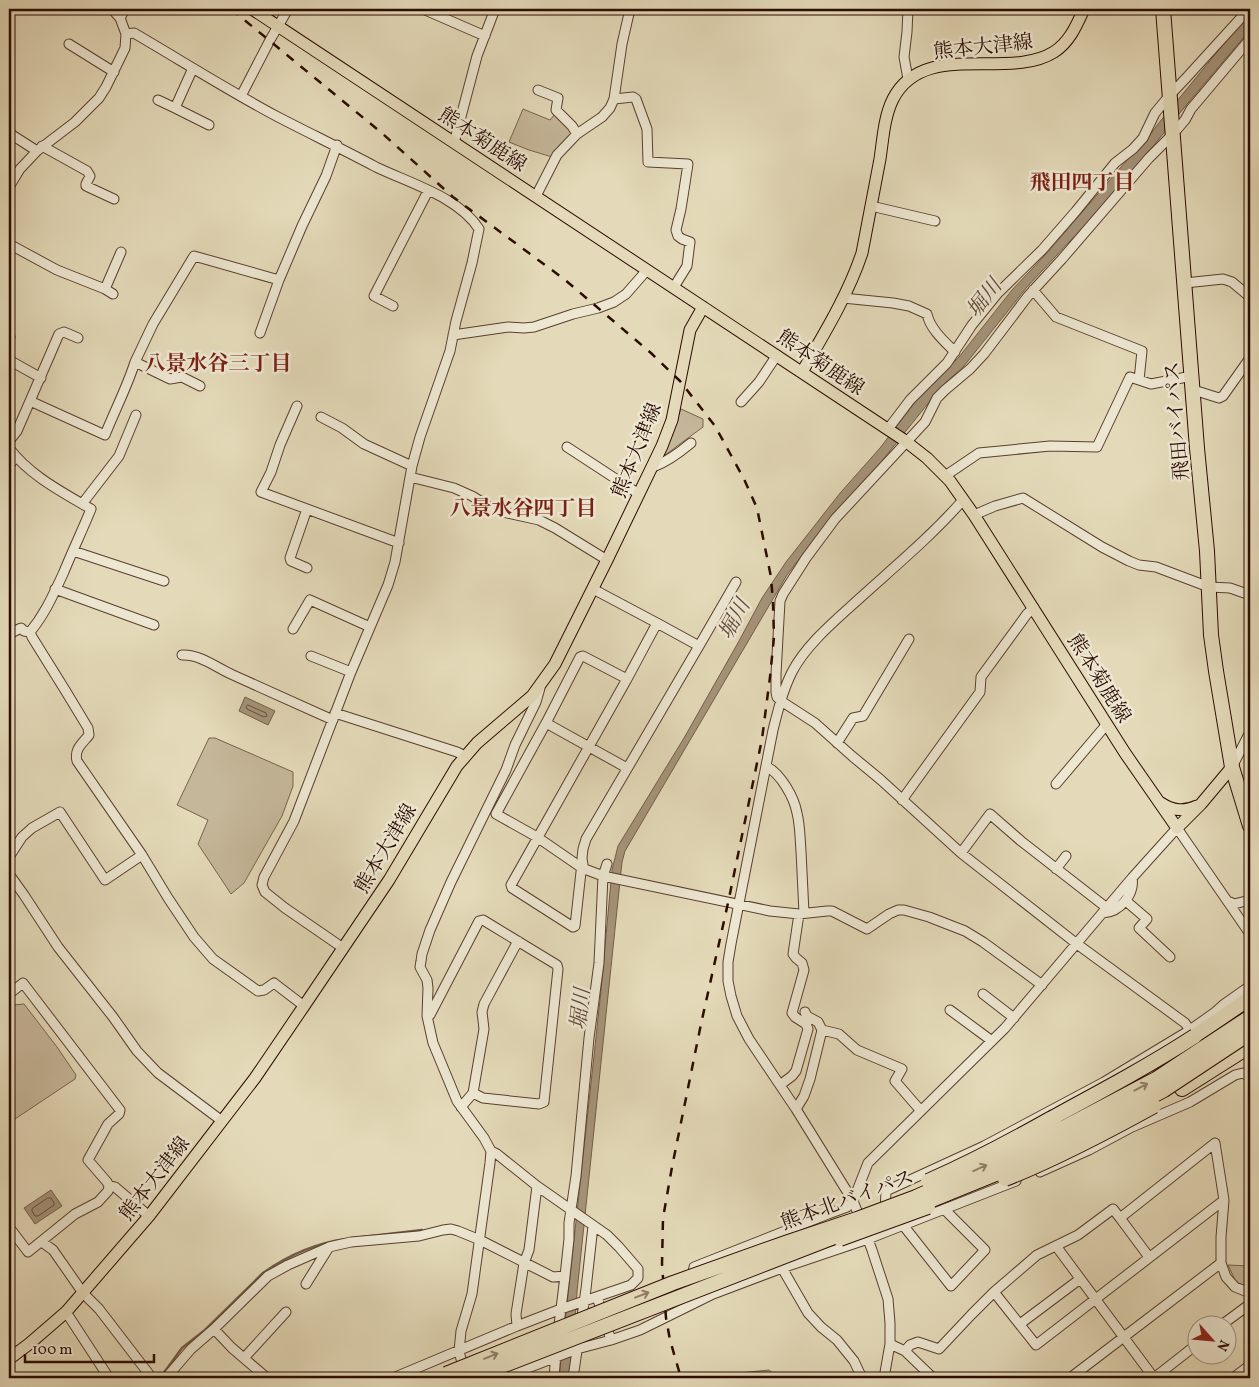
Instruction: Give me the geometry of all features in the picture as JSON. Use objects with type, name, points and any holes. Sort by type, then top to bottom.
[{"type":"highway","name":"飛田バイパス","points":[[1164,9],[1209,587],[1211,635],[1232,766],[1250,826]]},
{"type":"highway","points":[[788,1242],[808,1231],[936,1178],[1007,1142],[1148,1066],[1192,1033],[1250,998]]},
{"type":"highway","name":"熊本北バイパス","points":[[441,1376],[673,1283],[907,1200],[992,1163],[1156,1079],[1250,1017]]},
{"type":"highway","name":"熊本北バイパス","points":[[471,1378],[808,1246],[938,1198],[998,1172],[1072,1138],[1164,1090],[1250,1033]]},
{"type":"highway","points":[[808,1246],[837,1240],[1041,1164],[1104,1134],[1250,1048]]},
{"type":"main road","name":"熊本菊鹿線","points":[[252,9],[777,355],[906,441],[927,458],[945,476],[974,516],[1125,753],[1177,828]]},
{"type":"main road","name":"熊本大津線","points":[[908,79],[937,67],[1042,59],[1056,51],[1066,42],[1084,9]]},
{"type":"main road","points":[[802,372],[843,298],[856,270],[862,253],[890,109],[894,99],[908,79]]},
{"type":"main road","name":"熊本大津線","points":[[9,1360],[66,1312],[149,1216],[255,1078],[389,880],[465,756],[532,696],[540,686],[561,654],[653,467],[672,420],[690,330],[703,307]]},
{"type":"main road","points":[[1177,828],[1201,804],[1232,766]]},
{"type":"main road","points":[[1160,803],[1174,810],[1191,808],[1201,804]]},
{"type":"street","points":[[9,187],[20,169],[39,148],[75,122],[106,87],[125,48],[126,34],[120,18],[112,9]]},
{"type":"street","points":[[120,18],[125,9]]},
{"type":"street","points":[[241,96],[288,9]]},
{"type":"street","points":[[423,9],[485,36]]},
{"type":"street","points":[[454,143],[477,56],[494,9]]},
{"type":"street","points":[[536,196],[557,155],[577,134],[602,117],[610,108],[614,99],[622,44],[630,9]]},
{"type":"street","points":[[908,9],[904,57],[908,79]]},
{"type":"street","points":[[889,430],[910,400],[955,352],[972,325],[998,293],[1048,244],[1115,163],[1133,149],[1143,138],[1155,112],[1250,9]]},
{"type":"street","points":[[126,34],[134,33],[279,117],[377,167],[440,196],[472,220],[479,230],[450,351],[420,436],[412,466],[399,543],[388,585],[351,672],[294,821],[264,876],[262,885],[265,892],[278,903],[343,948]]},
{"type":"street","points":[[1192,1033],[1185,1023],[1077,944],[961,852],[815,723],[777,697],[776,674],[779,608],[783,594],[806,558],[835,519],[925,422],[937,398],[984,354],[1033,290],[1173,131],[1185,120],[1191,109],[1250,39]]},
{"type":"street","points":[[69,44],[114,72]]},
{"type":"street","points":[[175,108],[193,68]]},
{"type":"street","points":[[538,90],[558,98],[556,110],[572,126],[577,134]]},
{"type":"street","points":[[614,99],[633,97],[636,99],[647,129],[648,162],[688,164],[676,230],[682,240],[690,242],[689,258],[687,266],[674,288]]},
{"type":"street","points":[[158,100],[209,125]]},
{"type":"street","points":[[9,133],[87,171],[90,176],[86,186],[114,199]]},
{"type":"street","points":[[260,333],[279,280],[326,176],[337,145]]},
{"type":"street","points":[[393,306],[374,296],[428,191]]},
{"type":"street","points":[[871,206],[935,221]]},
{"type":"street","points":[[9,244],[57,270],[114,294]]},
{"type":"street","points":[[104,289],[121,252]]},
{"type":"street","points":[[30,401],[105,435],[153,324],[194,256],[279,280]]},
{"type":"street","points":[[453,335],[508,327],[534,327],[598,308],[614,302],[626,294],[647,270]]},
{"type":"street","points":[[1185,283],[1223,280],[1232,282],[1250,298]]},
{"type":"street","points":[[1033,290],[1056,317],[1142,351],[1139,380]]},
{"type":"street","points":[[843,298],[909,306],[927,314],[928,320],[934,329],[955,352]]},
{"type":"street","points":[[9,441],[17,431],[59,334],[64,332],[78,338]]},
{"type":"street","points":[[741,402],[759,382],[777,355]]},
{"type":"street","points":[[1193,391],[1220,398],[1250,358]]},
{"type":"street","points":[[9,360],[41,378]]},
{"type":"street","points":[[135,362],[170,380],[182,377],[200,386]]},
{"type":"street","points":[[945,476],[979,453],[1050,446],[1097,447],[1130,377],[1151,384],[1192,376]]},
{"type":"street","points":[[297,406],[280,445],[272,472],[261,492],[399,543]]},
{"type":"street","points":[[82,504],[119,456],[136,415]]},
{"type":"street","points":[[321,417],[342,428],[364,444],[412,466]]},
{"type":"street","points":[[653,467],[662,464],[681,451],[690,442]]},
{"type":"street","points":[[567,447],[640,494]]},
{"type":"street","points":[[9,448],[21,462],[53,486],[91,509],[48,606],[30,632]]},
{"type":"street","points":[[9,466],[15,456]]},
{"type":"street","points":[[410,477],[454,488],[490,507],[539,520],[608,560]]},
{"type":"street","points":[[974,516],[995,506],[1023,498],[1102,547],[1129,561],[1139,565],[1156,567],[1209,587],[1230,588],[1250,595]]},
{"type":"street","points":[[884,1378],[890,1344],[888,1299],[868,1239],[853,1201],[737,1016],[728,981],[728,962],[773,730],[792,672],[802,657],[838,618],[945,520],[963,500]]},
{"type":"street","points":[[306,509],[290,558],[291,561],[307,568]]},
{"type":"street","points":[[73,551],[164,581]]},
{"type":"street","points":[[657,623],[511,885],[512,888],[573,928],[575,926],[583,864],[582,858],[586,839],[736,582]]},
{"type":"street","points":[[56,589],[154,625]]},
{"type":"street","points":[[593,589],[699,646]]},
{"type":"street","points":[[294,630],[310,600],[370,627]]},
{"type":"street","points":[[902,800],[980,692],[981,677],[1026,614],[1034,608]]},
{"type":"street","points":[[9,634],[21,628],[24,631],[30,632]]},
{"type":"street","points":[[30,632],[88,728],[89,735],[76,751],[78,761],[142,855],[194,938],[213,959],[258,991],[264,990],[274,983],[304,1006]]},
{"type":"street","points":[[837,743],[853,718],[863,716],[910,639]]},
{"type":"street","points":[[182,655],[201,658],[220,669],[334,716],[465,756]]},
{"type":"street","points":[[311,656],[351,672]]},
{"type":"street","points":[[496,814],[580,657],[584,656],[626,679]]},
{"type":"street","points":[[465,1378],[460,1351],[461,1331],[472,1294],[491,1151],[484,1138],[457,1101],[445,1075],[433,1043],[427,1016],[427,980],[420,968],[422,954],[430,930],[506,770],[515,745],[536,702],[540,686]]},
{"type":"street","points":[[546,723],[627,768]]},
{"type":"street","points":[[1056,784],[1107,724]]},
{"type":"street","points":[[1232,766],[1250,732]]},
{"type":"street","points":[[766,766],[780,777],[795,804],[800,832],[802,913],[793,954],[802,963],[804,970],[792,1013],[795,1018],[806,1024],[808,1029],[796,1071],[780,1085]]},
{"type":"street","points":[[487,809],[537,837],[582,868],[606,877],[770,911],[802,913],[827,910],[868,929],[898,910],[929,916],[965,931],[1042,985]]},
{"type":"street","points":[[9,857],[22,837],[32,828],[60,812],[105,880],[142,855]]},
{"type":"street","points":[[961,852],[990,814],[1105,911],[1110,912],[1126,900],[1134,886],[1132,878]]},
{"type":"street","points":[[699,1301],[691,1284],[694,1267],[828,1214],[847,1206],[853,1201],[868,1163],[1014,1018],[1132,878],[1177,828],[1230,902],[1250,934]]},
{"type":"street","points":[[1056,869],[1066,856]]},
{"type":"street","points":[[554,1378],[563,1308],[607,864]]},
{"type":"street","points":[[9,874],[58,947],[137,1051],[158,1073],[222,1121]]},
{"type":"street","points":[[1126,900],[1147,918],[1139,928],[1170,957]]},
{"type":"street","points":[[1230,902],[1234,904],[1250,900]]},
{"type":"street","points":[[427,1016],[430,1015],[479,921],[483,920],[557,964],[544,1102],[539,1104],[483,1098],[473,1094]]},
{"type":"street","points":[[461,1107],[473,1094],[484,1030],[482,1012],[484,1004],[518,941]]},
{"type":"street","points":[[9,994],[23,983],[120,1110],[119,1114],[108,1124],[88,1160],[109,1186],[108,1191],[98,1202],[75,1214],[28,1252],[9,1227]]},
{"type":"street","points":[[883,1233],[886,1191],[984,1146],[1192,1033],[1223,1005],[1250,986]]},
{"type":"street","points":[[983,994],[1014,1018]]},
{"type":"street","points":[[950,1010],[992,1041]]},
{"type":"street","points":[[796,1109],[804,1096],[810,1079],[822,1030],[818,1022],[807,1016],[805,1012]]},
{"type":"street","points":[[822,1030],[839,1034],[856,1050],[902,1069],[894,1081],[921,1111]]},
{"type":"street","points":[[502,1378],[576,1349],[640,1330],[713,1294],[868,1239],[1025,1178],[1190,1102],[1235,1075],[1243,1073],[1250,1077]]},
{"type":"street","points":[[1104,1082],[1132,1128]]},
{"type":"street","points":[[1120,1218],[1215,1143],[1224,1200],[1220,1237],[1221,1263],[1226,1277],[1236,1287],[1250,1293]]},
{"type":"street","points":[[393,1378],[563,1308],[631,1285],[638,1278],[638,1269],[607,1236],[491,1151]]},
{"type":"street","points":[[109,1186],[115,1187],[149,1216]]},
{"type":"street","points":[[517,1326],[516,1314],[524,1263],[529,1250],[537,1186]]},
{"type":"street","points":[[994,1292],[1036,1345],[1224,1200]]},
{"type":"street","points":[[903,1225],[951,1286],[985,1250],[944,1209]]},
{"type":"street","points":[[905,1351],[918,1342],[939,1349],[994,1292],[1037,1255],[1078,1235],[1113,1209],[1149,1257]]},
{"type":"street","points":[[573,1378],[591,1225]]},
{"type":"street","points":[[166,1378],[191,1349],[268,1276],[329,1247],[351,1242],[420,1236],[450,1230],[458,1231],[480,1240],[553,1277],[565,1276]]},
{"type":"street","points":[[42,1242],[54,1250],[83,1293],[99,1309],[152,1378]]},
{"type":"street","points":[[1056,1246],[1154,1378],[1186,1353]]},
{"type":"street","points":[[306,1284],[329,1247]]},
{"type":"street","points":[[1070,1378],[1221,1263]]},
{"type":"street","points":[[782,1268],[808,1313],[837,1340],[854,1361],[862,1378]]},
{"type":"street","points":[[1020,1324],[1080,1279]]},
{"type":"street","points":[[597,1297],[610,1340]]},
{"type":"street","points":[[1236,1314],[1250,1304]]},
{"type":"street","points":[[66,1312],[109,1378]]},
{"type":"street","points":[[244,1358],[286,1312]]},
{"type":"street","points":[[214,1329],[267,1378]]},
{"type":"street","points":[[890,1344],[905,1351],[934,1378]]},
{"type":"street","points":[[1232,1378],[1248,1370]]},
{"type":"shaded area","points":[[523,109],[550,120],[555,114],[572,131],[572,135],[552,157],[509,142]]},
{"type":"shaded area","points":[[681,409],[703,419],[703,427],[661,458]]},
{"type":"shaded area","points":[[209,738],[215,738],[293,772],[293,786],[282,816],[244,883],[231,894],[198,844],[208,820],[177,805]]},
{"type":"shaded area","points":[[24,1004],[76,1075],[75,1079],[9,1123],[9,1009],[14,1005]]},
{"type":"shaded area","points":[[1228,1265],[1250,1266],[1250,1288],[1236,1282]]},
{"type":"shaded area","points":[[769,1370],[779,1378],[728,1378],[740,1373]]},
{"type":"water","points":[[1250,12],[1250,30],[1142,160],[1027,287],[964,366],[943,385],[881,462],[830,519],[787,575],[625,851],[622,862],[577,1292],[572,1365],[569,1378],[559,1378],[601,991],[612,870],[618,846],[684,738],[762,598],[786,562],[841,492],[880,448],[916,401],[959,357],[1012,290],[1145,142]]},
{"type":"water","points":[[245,697],[275,711],[268,725],[239,711]]},
{"type":"water","points":[[51,1190],[62,1206],[35,1224],[24,1208]]},
{"type":"waterway","points":[[354,1238],[422,1230]]},
{"type":"waterway","points":[[160,1378],[182,1348],[205,1330],[263,1273],[303,1251],[346,1239]]},
{"type":"railway","points":[[231,9],[383,134],[453,197],[564,279],[651,353],[680,381],[715,426],[744,479],[757,508],[771,577],[774,637],[762,739],[701,1024],[663,1218],[662,1264],[666,1318],[681,1378]]},
{"type":"district","name":"飛田四丁目","points":[[1082,182]]},
{"type":"district","name":"八景水谷三丁目","points":[[218,363]]},
{"type":"district","name":"八景水谷四丁目","points":[[523,508]]},
{"type":"water label","name":"堀川","points":[[984,298]]},
{"type":"water label","name":"堀川","points":[[734,619]]},
{"type":"water label","name":"堀川","points":[[580,1009]]}]
